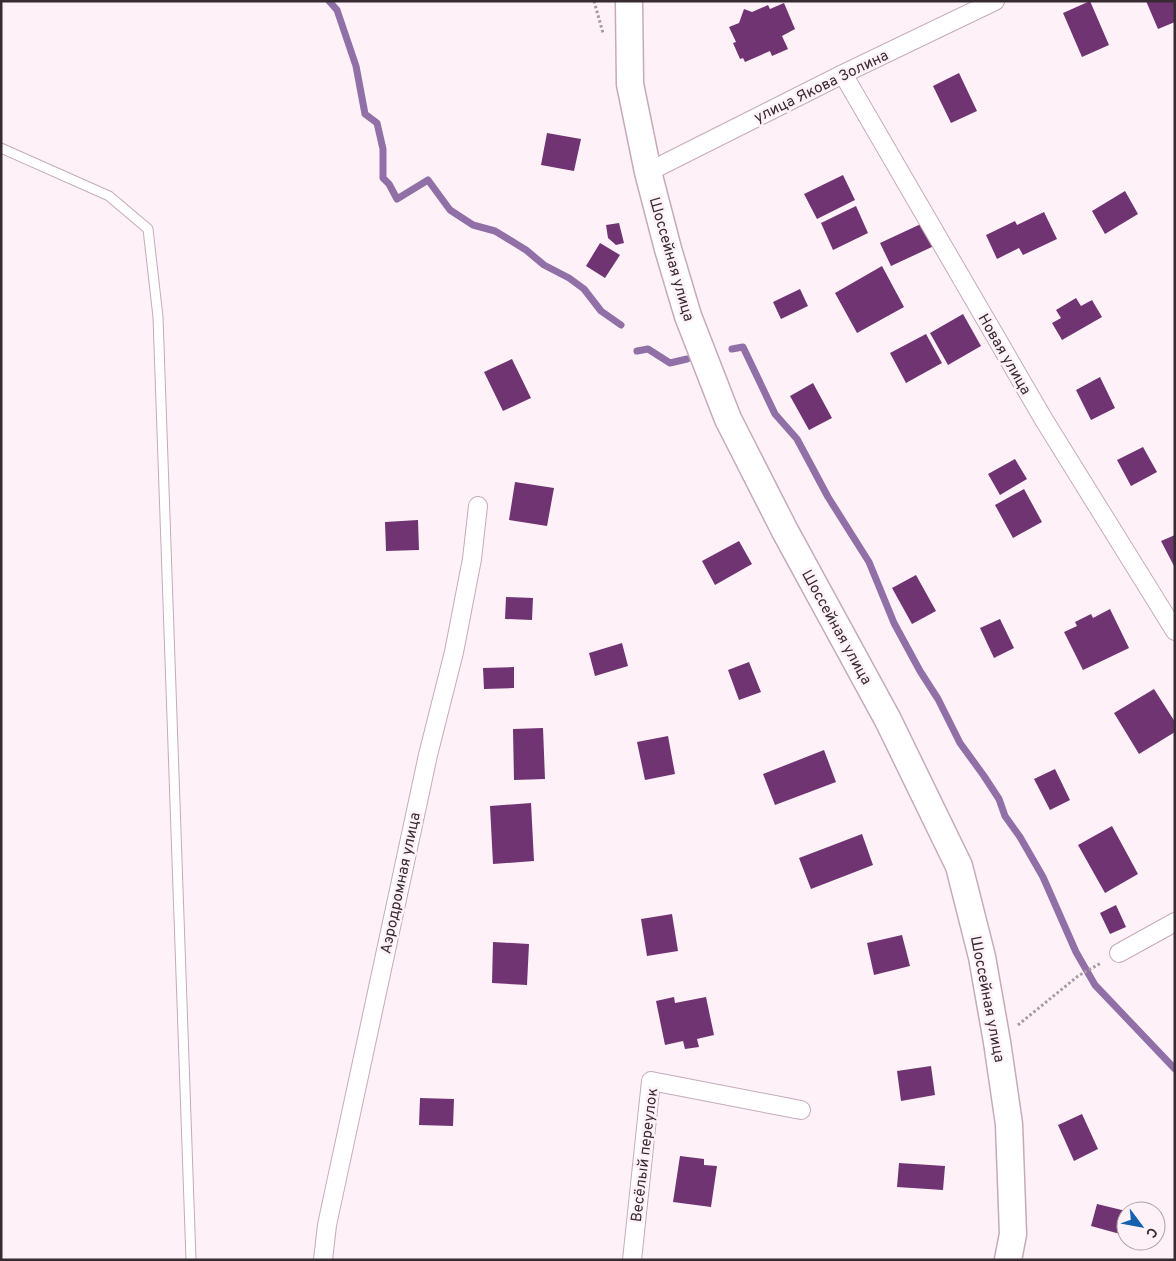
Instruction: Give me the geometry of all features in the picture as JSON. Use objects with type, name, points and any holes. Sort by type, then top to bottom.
[{"type":"main road","name":"Шоссейная улица","points":[[628,1],[630,84],[648,172],[688,316],[728,419],[785,531],[888,720],[960,866],[982,957],[1009,1124],[1013,1234],[1008,1260]]},
{"type":"street","name":"улица Якова Золина","points":[[648,172],[843,74],[995,1]]},
{"type":"street","name":"Новая улица","points":[[843,74],[1044,420],[1175,631]]},
{"type":"street","name":"Аэродромная улица","points":[[323,1260],[327,1225],[428,755],[454,652],[472,559],[478,506]]},
{"type":"street","points":[[1119,953],[1175,922]]},
{"type":"street","name":"Весёлый переулок","points":[[632,1260],[651,1081],[801,1110]]},
{"type":"lane","points":[[1,148],[109,196],[148,229],[158,317],[190,1260]]},
{"type":"path","points":[[997,1042],[1078,976],[1093,968]]},
{"type":"building","points":[[1090,1],[1109,45],[1082,57],[1063,13]]},
{"type":"building","points":[[1146,1],[1175,1],[1175,22],[1158,29]]},
{"type":"building","points":[[784,3],[795,29],[782,36],[788,49],[772,56],[770,51],[745,62],[743,58],[740,59],[733,43],[736,42],[729,27],[739,23],[744,9],[752,12],[768,5],[770,9]]},
{"type":"building","points":[[959,73],[977,111],[951,123],[933,86]]},
{"type":"building","points":[[547,133],[581,139],[574,171],[541,165]]},
{"type":"building","points":[[843,175],[855,200],[817,219],[804,194]]},
{"type":"building","points":[[1125,191],[1138,214],[1105,234],[1092,211]]},
{"type":"building","points":[[856,206],[868,233],[833,250],[821,223]]},
{"type":"building","points":[[1044,212],[1057,239],[1023,255],[1019,248],[997,259],[986,235],[1015,221],[1017,225]]},
{"type":"building","points":[[619,223],[624,243],[616,245],[608,238],[606,225]]},
{"type":"building","points":[[923,223],[934,246],[891,266],[880,243]]},
{"type":"building","points":[[600,243],[620,255],[605,278],[586,266]]},
{"type":"building","points":[[882,266],[904,307],[857,333],[835,293]]},
{"type":"building","points":[[800,289],[808,306],[781,319],[773,302]]},
{"type":"building","points":[[1076,298],[1081,306],[1092,300],[1102,317],[1062,340],[1052,323],[1061,318],[1056,310]]},
{"type":"building","points":[[963,314],[981,346],[948,365],[930,333]]},
{"type":"building","points":[[926,334],[942,363],[906,383],[890,353]]},
{"type":"building","points":[[512,359],[531,398],[503,411],[484,372]]},
{"type":"building","points":[[1100,377],[1115,408],[1091,420],[1076,390]]},
{"type":"building","points":[[813,383],[832,418],[809,430],[790,396]]},
{"type":"building","points":[[1143,447],[1157,472],[1131,486],[1117,460]]},
{"type":"building","points":[[1015,459],[1027,479],[1000,495],[988,474]]},
{"type":"building","points":[[515,482],[554,488],[547,526],[509,520]]},
{"type":"building","points":[[1024,489],[1042,522],[1013,538],[995,505]]},
{"type":"building","points":[[418,520],[419,550],[386,551],[385,522]]},
{"type":"building","points":[[1175,535],[1175,568],[1161,541]]},
{"type":"building","points":[[739,541],[752,564],[715,585],[702,561]]},
{"type":"building","points":[[916,575],[936,611],[912,624],[892,588]]},
{"type":"building","points":[[506,597],[533,598],[532,620],[505,619]]},
{"type":"building","points":[[1110,609],[1129,648],[1083,670],[1064,632],[1077,626],[1075,622],[1091,614],[1093,618]]},
{"type":"building","points":[[1000,619],[1014,648],[994,658],[980,628]]},
{"type":"building","points":[[622,643],[628,666],[595,676],[589,653]]},
{"type":"building","points":[[749,662],[761,692],[739,700],[728,670]]},
{"type":"building","points":[[514,667],[514,688],[484,689],[483,668]]},
{"type":"building","points":[[1154,689],[1175,722],[1175,732],[1139,754],[1114,713]]},
{"type":"building","points":[[543,728],[545,779],[514,780],[513,729]]},
{"type":"building","points":[[668,736],[675,774],[645,780],[637,742]]},
{"type":"building","points":[[824,750],[836,782],[775,805],[763,774]]},
{"type":"building","points":[[1055,769],[1070,800],[1050,810],[1034,779]]},
{"type":"building","points":[[531,803],[534,861],[493,864],[490,806]]},
{"type":"building","points":[[1112,826],[1138,874],[1105,893],[1078,845]]},
{"type":"building","points":[[862,834],[873,865],[811,889],[799,858]]},
{"type":"building","points":[[1116,905],[1126,927],[1110,934],[1100,913]]},
{"type":"building","points":[[672,914],[678,951],[647,956],[641,919]]},
{"type":"building","points":[[902,935],[910,966],[874,975],[867,943]]},
{"type":"building","points":[[493,942],[529,944],[527,985],[492,983]]},
{"type":"building","points":[[674,997],[675,1003],[706,997],[714,1035],[697,1039],[699,1047],[685,1049],[683,1041],[665,1045],[656,1001]]},
{"type":"building","points":[[931,1066],[935,1095],[901,1101],[897,1071]]},
{"type":"building","points":[[420,1098],[454,1099],[453,1126],[419,1125]]},
{"type":"building","points":[[1082,1114],[1098,1149],[1074,1161],[1058,1125]]},
{"type":"building","points":[[680,1156],[704,1159],[704,1165],[717,1166],[711,1207],[673,1202]]},
{"type":"building","points":[[899,1163],[945,1166],[943,1190],[897,1187]]},
{"type":"building","points":[[1097,1204],[1116,1209],[1116,1233],[1091,1226]]},
{"type":"waterway","points":[[329,1],[337,10],[356,66],[365,114],[377,123],[383,149],[383,178],[389,184],[397,199],[428,180],[450,210],[473,225],[495,231],[526,250],[544,265],[569,278],[584,289],[601,311],[621,325]]},
{"type":"waterway","points":[[732,349],[743,347],[775,414],[797,439],[828,497],[869,562],[894,623],[920,671],[938,699],[960,743],[999,799],[1005,816],[1020,837],[1043,877],[1076,952],[1095,985],[1175,1069]]},
{"type":"waterway","points":[[637,351],[648,349],[670,363],[687,359]]}]
